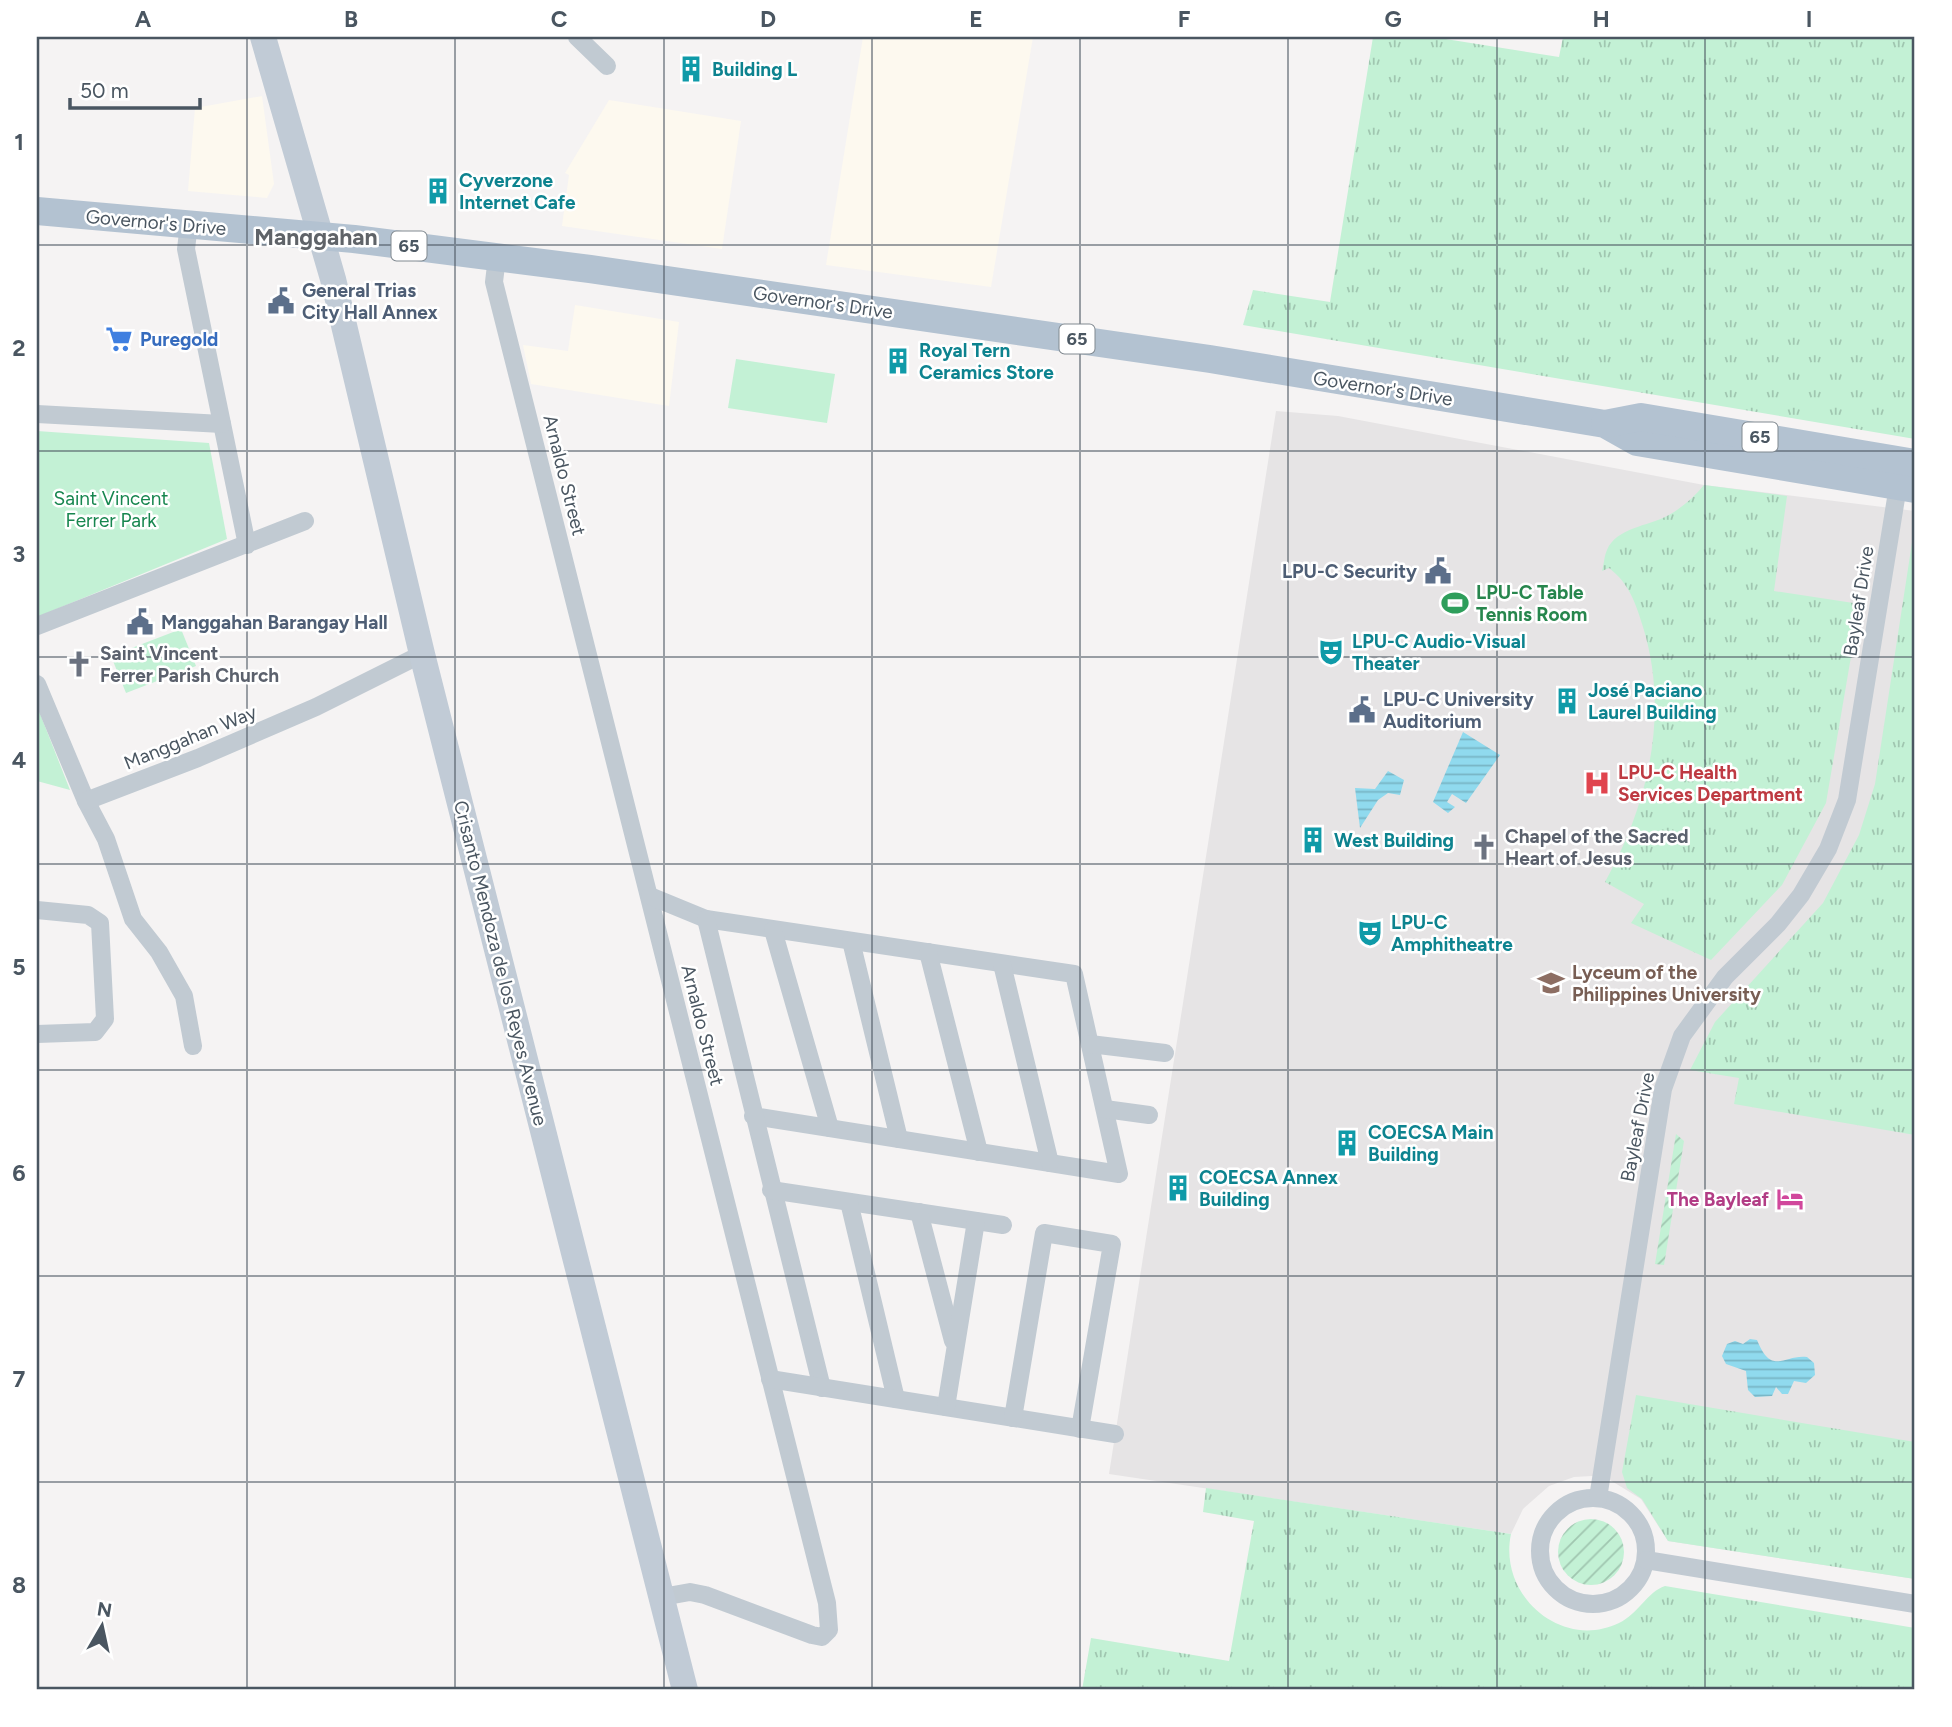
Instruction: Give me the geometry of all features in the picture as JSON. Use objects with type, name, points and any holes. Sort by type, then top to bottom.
[{"type":"main road","name":"Crisanto Mendoza de los Reyes Avenue","points":[[262,37],[333,279],[422,654],[685,1690]]},
{"type":"main road","name":"Governor's Drive","points":[[37,211],[320,236],[497,257],[1210,359],[1605,424],[1637,442],[1907,487]]},
{"type":"main road","name":"Governor's Drive","points":[[1605,424],[1641,417],[1915,463]]},
{"type":"street","points":[[577,37],[607,66]]},
{"type":"street","points":[[189,224],[187,248],[247,545]]},
{"type":"street","name":"Arnaldo Street","points":[[497,257],[494,282],[827,1603],[829,1630],[822,1637],[812,1635],[705,1595],[690,1592],[662,1597]]},
{"type":"street","points":[[37,414],[222,424]]},
{"type":"street","name":"Bayleaf Drive","points":[[1598,1498],[1663,1089],[1682,1036],[1695,1016],[1725,976],[1778,924],[1801,895],[1840,824],[1847,800],[1907,487]]},
{"type":"street","points":[[37,626],[305,521]]},
{"type":"street","name":"Manggahan Way","points":[[86,801],[293,717],[422,654]]},
{"type":"street","points":[[37,684],[86,801],[106,839],[133,919],[159,952],[184,996],[193,1046]]},
{"type":"street","points":[[650,895],[706,919],[1074,974],[1119,1174],[753,1116]]},
{"type":"street","points":[[37,910],[88,915],[100,923],[106,1019],[95,1032],[37,1034]]},
{"type":"street","points":[[706,919],[822,1388]]},
{"type":"street","points":[[773,930],[830,1128]]},
{"type":"street","points":[[851,941],[899,1139]]},
{"type":"street","points":[[928,951],[979,1152]]},
{"type":"street","points":[[1002,964],[1050,1163]]},
{"type":"street","points":[[1090,1044],[1165,1053]]},
{"type":"street","points":[[1105,1109],[1149,1115]]},
{"type":"street","points":[[771,1190],[1003,1225]]},
{"type":"street","points":[[849,1202],[896,1399]]},
{"type":"street","points":[[919,1212],[955,1350]]},
{"type":"street","points":[[946,1407],[976,1221]]},
{"type":"street","points":[[1013,1418],[1044,1233],[1112,1244],[1080,1429]]},
{"type":"street","points":[[770,1379],[1115,1434]]},
{"type":"street","points":[[1598,1498],[1615,1502],[1636,1518],[1646,1542],[1646,1560],[1636,1582],[1625,1594],[1610,1601],[1577,1601],[1563,1594],[1551,1583],[1540,1552],[1549,1521],[1560,1509],[1574,1501],[1598,1498]]},
{"type":"street","points":[[1646,1560],[1915,1604]]},
{"type":"shaded area","points":[[863,37],[1033,37],[991,287],[826,265]]},
{"type":"shaded area","points":[[262,96],[274,184],[267,198],[188,191],[195,108]]},
{"type":"shaded area","points":[[609,100],[741,121],[722,249],[562,226],[569,175],[565,173]]},
{"type":"shaded area","points":[[575,305],[679,322],[669,406],[531,384],[523,345],[568,351]]},
{"type":"shaded area","name":"Lyceum of the Philippines University","points":[[1276,411],[1338,416],[1704,485],[1915,511],[1915,1579],[1668,1541],[1641,1499],[1610,1480],[1592,1476],[1574,1477],[1549,1486],[1523,1509],[1511,1534],[1109,1474]]},
{"type":"green space","points":[[1373,37],[1433,37],[1559,57],[1563,37],[1915,37],[1915,439],[1243,325],[1253,290],[1330,302]]},
{"type":"green space","points":[[736,359],[835,374],[827,423],[728,408]]},
{"type":"green space","name":"Saint Vincent Ferrer Park","points":[[37,431],[209,443],[227,539],[37,617]]},
{"type":"green space","points":[[1704,485],[1787,496],[1774,591],[1860,604],[1826,803],[1782,885],[1711,960],[1631,923],[1644,904],[1605,882],[1633,822],[1643,790],[1654,726],[1654,693],[1651,660],[1638,610],[1622,580],[1609,568],[1602,571],[1605,555],[1611,543],[1625,532],[1672,513]]},
{"type":"green space","points":[[1915,523],[1915,1135],[1734,1104],[1739,1078],[1690,1070],[1715,1022],[1823,903],[1859,835],[1875,784]]},
{"type":"green space","points":[[181,629],[196,666],[126,693],[111,656]]},
{"type":"green space","points":[[37,706],[70,790],[37,781]]},
{"type":"green space","points":[[1676,1134],[1684,1141],[1664,1265],[1655,1264]]},
{"type":"green space","points":[[1636,1395],[1915,1442],[1915,1579],[1668,1541],[1642,1499],[1627,1488],[1622,1472]]},
{"type":"green space","points":[[1206,1488],[1511,1534],[1510,1556],[1514,1578],[1524,1596],[1538,1612],[1556,1623],[1576,1629],[1597,1630],[1619,1623],[1665,1586],[1915,1628],[1915,1690],[1082,1690],[1091,1638],[1229,1661],[1254,1521],[1203,1512]]},
{"type":"green space","points":[[1591,1519],[1614,1529],[1624,1552],[1614,1575],[1591,1585],[1568,1575],[1558,1552],[1568,1529]]},
{"type":"water","points":[[1463,732],[1500,755],[1466,803],[1452,794],[1447,802],[1455,807],[1448,813],[1433,802]]},
{"type":"water","points":[[1388,771],[1404,780],[1400,795],[1388,793],[1378,800],[1360,828],[1355,788],[1375,789]]},
{"type":"water","points":[[1750,1339],[1757,1340],[1768,1358],[1773,1361],[1807,1357],[1814,1363],[1815,1375],[1806,1383],[1794,1381],[1788,1394],[1782,1394],[1776,1387],[1772,1396],[1755,1397],[1748,1390],[1746,1371],[1726,1364],[1722,1356],[1727,1344],[1735,1341],[1743,1344]]},
{"type":"place","name":"Building L","points":[[691,69]]},
{"type":"place","name":"Cyverzone Internet Cafe","points":[[438,191]]},
{"type":"place","name":"General Trias City Hall Annex","points":[[281,301]]},
{"type":"place","name":"Puregold","points":[[119,339]]},
{"type":"place","name":"Royal Tern Ceramics Store","points":[[898,361]]},
{"type":"place","name":"LPU-C Security","points":[[1438,571]]},
{"type":"place","name":"LPU-C Table Tennis Room","points":[[1455,603]]},
{"type":"place","name":"Manggahan Barangay Hall","points":[[140,622]]},
{"type":"place","name":"LPU-C Audio-Visual Theater","points":[[1331,652]]},
{"type":"place","name":"Saint Vincent Ferrer Parish Church","points":[[79,664]]},
{"type":"place","name":"José Paciano Laurel Building","points":[[1567,701]]},
{"type":"place","name":"LPU-C University Auditorium","points":[[1362,710]]},
{"type":"place","name":"LPU-C Health Services Department","points":[[1597,783]]},
{"type":"place","name":"West Building","points":[[1313,840]]},
{"type":"place","name":"Chapel of the Sacred Heart of Jesus","points":[[1484,847]]},
{"type":"place","name":"LPU-C Amphitheatre","points":[[1370,933]]},
{"type":"place","name":"Lyceum of the Philippines University","points":[[1551,983]]},
{"type":"place","name":"COECSA Main Building","points":[[1347,1143]]},
{"type":"place","name":"COECSA Annex Building","points":[[1178,1188]]},
{"type":"place","name":"The Bayleaf","points":[[1790,1199]]},
{"type":"district","name":"Manggahan","points":[[316,237]]}]
